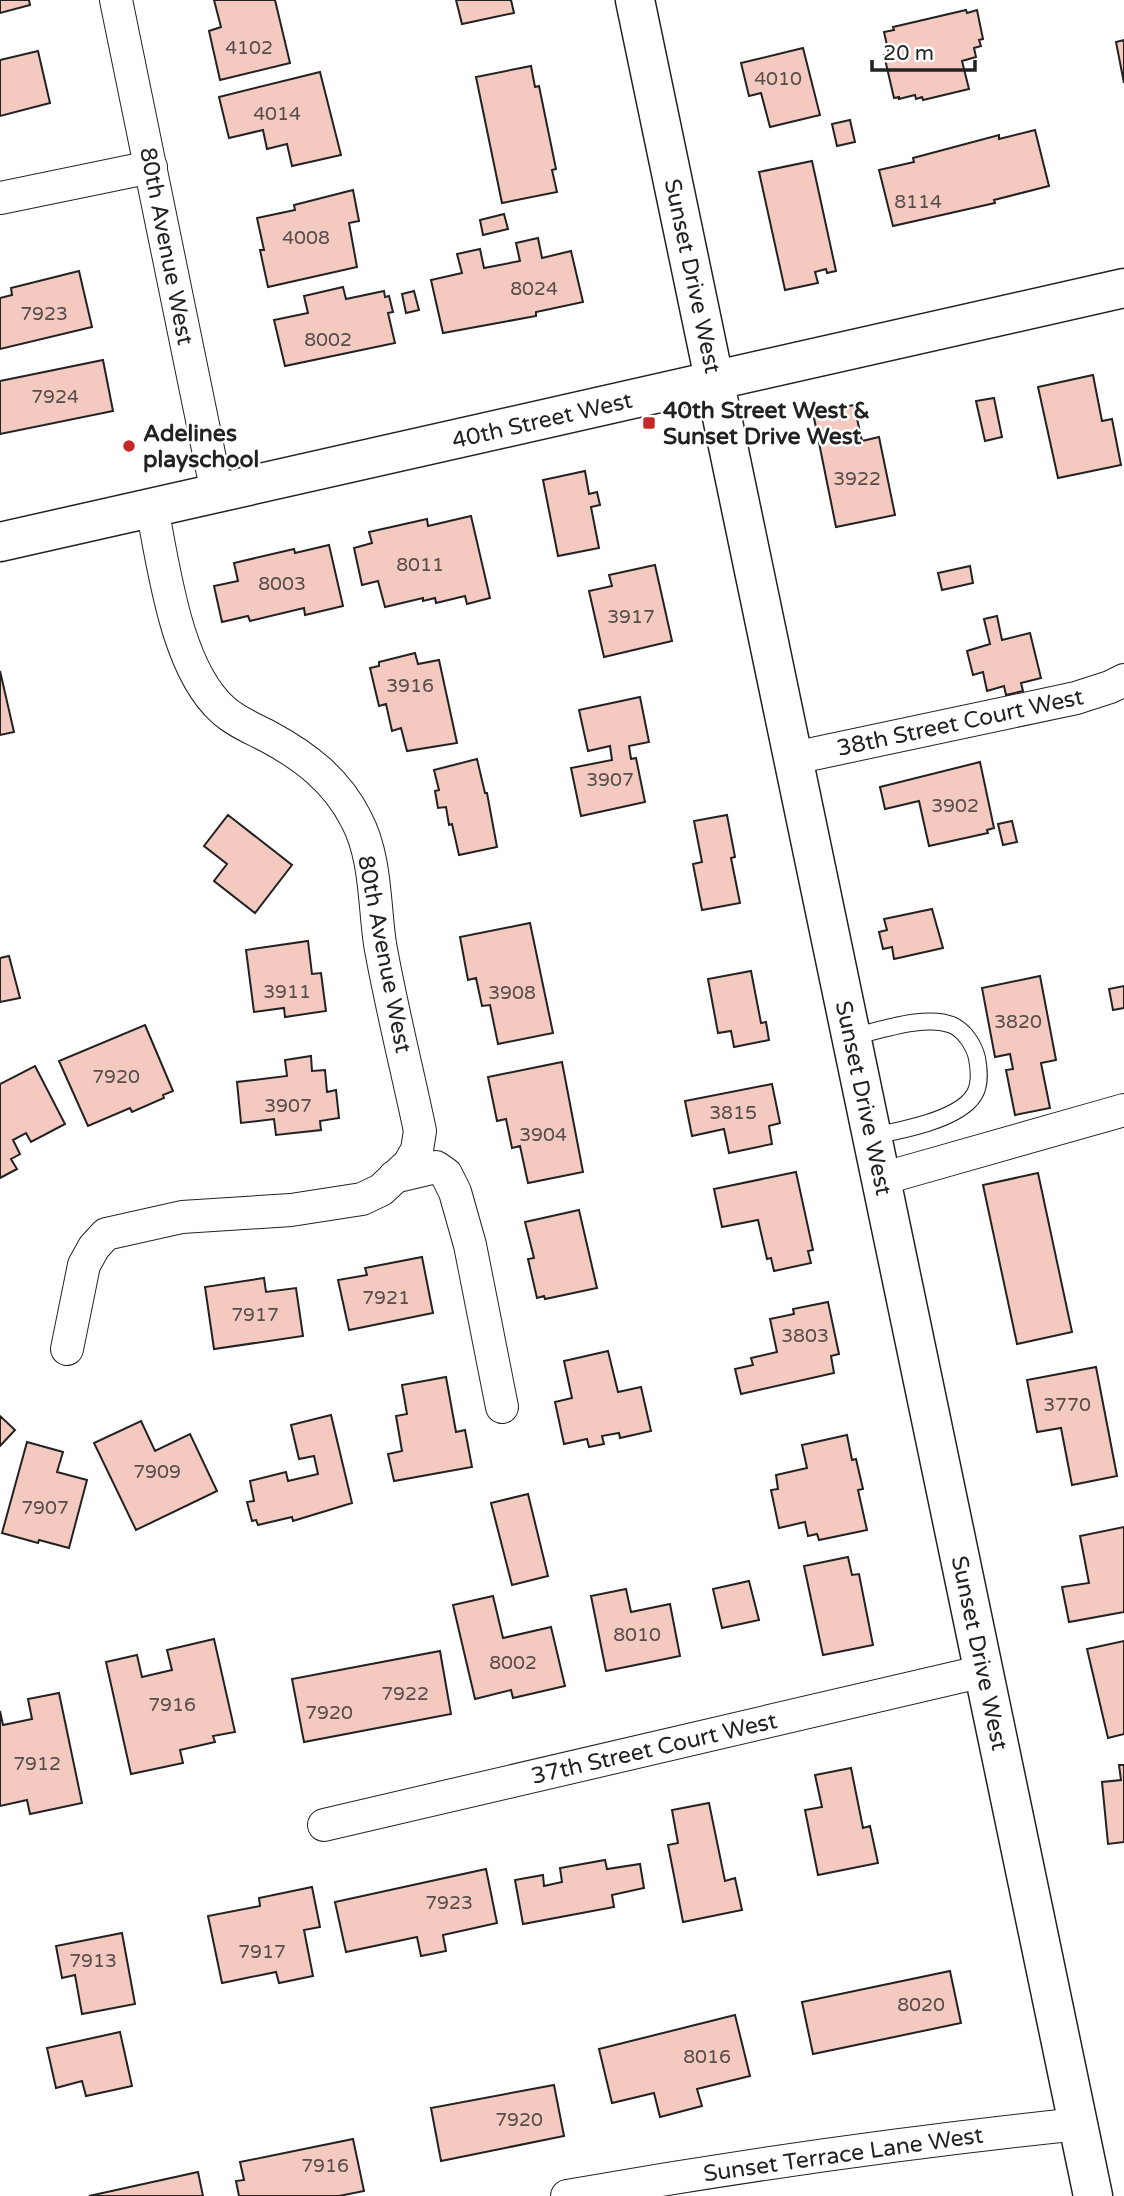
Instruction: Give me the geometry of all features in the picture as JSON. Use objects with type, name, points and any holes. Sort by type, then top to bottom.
[{"type":"street","name":"80th Avenue West","points":[[116,0],[217,493]]},
{"type":"street","name":"Sunset Drive West","points":[[635,0],[1093,2196]]},
{"type":"street","points":[[0,198],[152,167]]},
{"type":"street","name":"40th Street West","points":[[0,542],[1124,288]]},
{"type":"street","name":"80th Avenue West","points":[[152,508],[185,649],[207,692],[223,711],[314,765],[344,797],[358,821],[372,874],[381,946],[420,1131],[417,1150],[409,1164],[394,1177]]},
{"type":"street","name":"38th Street Court West","points":[[793,758],[1076,698],[1124,680]]},
{"type":"street","points":[[881,1180],[1124,1110]]},
{"type":"street","points":[[67,1349],[85,1265],[94,1247],[106,1234],[182,1217],[291,1210],[362,1199],[381,1190],[394,1177],[436,1167],[446,1174],[451,1183],[470,1245],[502,1407]]},
{"type":"street","name":"37th Street Court West","points":[[324,1825],[984,1671]]},
{"type":"street","name":"Sunset Terrace Lane West","points":[[567,2196],[704,2172],[932,2140],[1079,2124]]},
{"type":"lane","points":[[851,1037],[929,1021],[952,1025],[967,1036],[976,1055],[979,1077],[974,1096],[954,1112],[923,1125],[872,1136]]},
{"type":"building","points":[[0,0],[29,0],[30,5],[0,13]]},
{"type":"building","points":[[214,0],[275,0],[290,63],[220,80],[209,31],[221,27]]},
{"type":"building","points":[[456,0],[511,0],[514,13],[462,24]]},
{"type":"building","points":[[966,10],[967,13],[977,10],[983,39],[979,40],[981,46],[974,48],[976,57],[962,61],[969,89],[923,100],[922,97],[916,99],[915,95],[894,98],[884,55],[889,54],[884,32],[894,30],[893,27]]},
{"type":"building","points":[[1124,40],[1124,83],[1116,42]]},
{"type":"building","points":[[803,48],[820,115],[770,127],[761,93],[749,96],[741,63]]},
{"type":"building","points":[[38,51],[50,103],[0,116],[0,60]]},
{"type":"building","points":[[531,66],[535,87],[539,86],[556,169],[552,170],[557,192],[502,203],[476,77]]},
{"type":"building","points":[[320,72],[341,155],[292,166],[287,144],[267,149],[263,130],[229,138],[219,97]]},
{"type":"building","points":[[850,120],[855,142],[837,146],[832,124]]},
{"type":"building","points":[[1035,130],[1049,186],[994,200],[995,203],[893,226],[879,170],[914,162],[913,158],[999,135],[999,139]]},
{"type":"building","points":[[812,161],[836,271],[827,273],[826,269],[815,272],[818,283],[785,290],[759,172]]},
{"type":"building","points":[[353,190],[359,221],[349,223],[357,267],[268,287],[257,218],[295,210],[294,205]]},
{"type":"building","points":[[504,214],[508,229],[483,235],[480,220]]},
{"type":"building","points":[[538,238],[542,258],[571,251],[583,302],[536,312],[536,316],[443,333],[431,280],[462,273],[457,254],[480,249],[484,268],[520,261],[516,243]]},
{"type":"building","points":[[79,271],[92,327],[0,349],[0,298],[12,295],[11,288]]},
{"type":"building","points":[[343,287],[346,299],[384,291],[385,297],[389,296],[393,312],[388,313],[395,343],[285,366],[274,320],[308,313],[304,296]]},
{"type":"building","points":[[414,291],[419,310],[406,313],[402,294]]},
{"type":"building","points":[[103,360],[113,411],[0,434],[0,381]]},
{"type":"building","points":[[1093,375],[1102,421],[1112,419],[1121,465],[1058,478],[1038,387]]},
{"type":"building","points":[[994,398],[1002,437],[985,441],[976,401]]},
{"type":"building","points":[[854,405],[862,441],[879,437],[895,515],[836,527],[813,413]]},
{"type":"building","points":[[585,471],[589,494],[597,492],[600,505],[591,507],[599,548],[558,556],[543,480]]},
{"type":"building","points":[[471,516],[490,598],[467,604],[465,596],[436,603],[435,598],[423,601],[423,598],[385,607],[378,581],[362,585],[354,548],[372,543],[369,532],[427,519],[428,526]]},
{"type":"building","points":[[329,545],[343,606],[305,615],[304,608],[250,621],[248,616],[222,622],[214,586],[238,581],[234,563],[294,549],[295,553]]},
{"type":"building","points":[[655,565],[672,641],[604,657],[589,591],[612,586],[609,575]]},
{"type":"building","points":[[970,566],[973,583],[942,590],[938,573]]},
{"type":"building","points":[[997,616],[1002,640],[1030,633],[1041,678],[1021,683],[1023,691],[1006,695],[1004,686],[987,691],[983,672],[973,675],[967,651],[990,644],[984,619]]},
{"type":"building","points":[[415,653],[418,664],[439,660],[457,743],[407,751],[401,728],[392,731],[386,704],[379,706],[370,668],[379,666],[379,662]]},
{"type":"building","points":[[0,671],[14,732],[0,735]]},
{"type":"building","points":[[640,697],[649,742],[629,746],[631,759],[636,758],[645,802],[581,816],[571,768],[612,760],[610,746],[588,751],[579,710]]},
{"type":"building","points":[[477,759],[487,793],[497,847],[459,855],[446,807],[438,808],[435,791],[439,790],[434,770]]},
{"type":"building","points":[[980,762],[994,828],[987,830],[988,833],[929,846],[919,801],[885,809],[880,787]]},
{"type":"building","points":[[228,815],[292,865],[255,913],[214,881],[227,864],[204,846]]},
{"type":"building","points":[[727,815],[735,857],[731,858],[740,903],[702,910],[693,864],[702,862],[694,821]]},
{"type":"building","points":[[1012,821],[1017,842],[1003,845],[998,824]]},
{"type":"building","points":[[932,909],[943,948],[894,959],[892,947],[883,949],[879,932],[887,930],[884,919]]},
{"type":"building","points":[[530,923],[553,1033],[498,1044],[490,1005],[482,1006],[476,978],[468,980],[460,937]]},
{"type":"building","points":[[308,941],[312,974],[321,973],[326,1011],[285,1017],[284,1008],[254,1012],[246,950]]},
{"type":"building","points":[[9,956],[20,998],[0,1002],[0,958]]},
{"type":"building","points":[[751,971],[761,1023],[766,1022],[769,1040],[734,1047],[731,1031],[718,1033],[708,979]]},
{"type":"building","points":[[1040,976],[1056,1060],[1041,1063],[1050,1108],[1015,1115],[1006,1070],[1013,1069],[1010,1054],[995,1057],[982,988]]},
{"type":"building","points":[[1124,986],[1124,1008],[1113,1010],[1109,989]]},
{"type":"building","points":[[145,1025],[173,1091],[163,1095],[164,1098],[132,1112],[130,1108],[88,1126],[59,1061]]},
{"type":"building","points":[[311,1056],[312,1071],[325,1070],[327,1092],[336,1090],[339,1118],[320,1121],[321,1130],[276,1135],[274,1119],[241,1123],[237,1082],[287,1076],[285,1060]]},
{"type":"building","points":[[562,1062],[583,1172],[528,1183],[520,1146],[512,1148],[506,1119],[497,1121],[488,1077]]},
{"type":"building","points":[[35,1066],[65,1124],[31,1142],[26,1133],[13,1140],[20,1154],[11,1159],[17,1169],[0,1178],[0,1084]]},
{"type":"building","points":[[772,1084],[780,1123],[769,1126],[772,1144],[729,1153],[724,1129],[692,1136],[685,1101]]},
{"type":"building","points":[[796,1172],[813,1250],[808,1251],[811,1263],[774,1271],[771,1258],[767,1259],[758,1220],[722,1227],[714,1189]]},
{"type":"building","points":[[1038,1173],[1072,1332],[1017,1344],[983,1185]]},
{"type":"building","points":[[579,1210],[597,1288],[545,1299],[544,1296],[537,1298],[528,1259],[534,1258],[525,1222]]},
{"type":"building","points":[[422,1257],[433,1313],[349,1330],[338,1280],[367,1275],[365,1268]]},
{"type":"building","points":[[264,1278],[266,1292],[296,1288],[303,1336],[214,1349],[205,1287]]},
{"type":"building","points":[[828,1302],[839,1354],[831,1356],[834,1373],[741,1394],[735,1369],[753,1365],[751,1358],[777,1352],[770,1319],[794,1314],[793,1309]]},
{"type":"building","points":[[608,1351],[618,1392],[641,1387],[651,1431],[620,1438],[619,1433],[602,1436],[604,1444],[589,1447],[587,1439],[564,1444],[555,1402],[572,1398],[564,1361]]},
{"type":"building","points":[[1096,1367],[1117,1476],[1072,1485],[1061,1428],[1037,1432],[1027,1380]]},
{"type":"building","points":[[446,1377],[456,1432],[465,1430],[472,1467],[394,1481],[388,1454],[402,1451],[396,1416],[407,1414],[402,1385]]},
{"type":"building","points":[[331,1415],[352,1503],[293,1521],[292,1517],[258,1525],[256,1520],[252,1521],[247,1502],[254,1501],[250,1481],[286,1472],[288,1481],[318,1474],[314,1456],[299,1459],[291,1425]]},
{"type":"building","points":[[0,1416],[15,1430],[0,1446]]},
{"type":"building","points":[[141,1421],[155,1451],[190,1434],[217,1491],[136,1530],[94,1443]]},
{"type":"building","points":[[847,1435],[852,1460],[856,1459],[863,1489],[858,1490],[867,1530],[819,1540],[817,1534],[808,1536],[805,1522],[779,1528],[771,1490],[778,1489],[776,1475],[807,1468],[802,1445]]},
{"type":"building","points":[[27,1442],[63,1452],[57,1472],[87,1480],[69,1548],[2,1533]]},
{"type":"building","points":[[528,1494],[548,1576],[512,1585],[491,1503]]},
{"type":"building","points":[[1124,1527],[1124,1612],[1069,1622],[1062,1587],[1089,1583],[1080,1536]]},
{"type":"building","points":[[848,1557],[852,1575],[859,1574],[873,1645],[823,1655],[804,1566]]},
{"type":"building","points":[[749,1581],[759,1620],[722,1628],[713,1589]]},
{"type":"building","points":[[626,1589],[631,1612],[670,1604],[680,1656],[606,1671],[591,1596]]},
{"type":"building","points":[[493,1596],[503,1638],[551,1627],[565,1686],[513,1698],[511,1690],[475,1699],[453,1605]]},
{"type":"building","points":[[214,1639],[235,1732],[213,1736],[215,1742],[180,1750],[183,1763],[131,1774],[106,1662],[137,1655],[142,1677],[172,1670],[167,1650]]},
{"type":"building","points":[[1124,1641],[1124,1734],[1108,1738],[1087,1649]]},
{"type":"building","points":[[440,1651],[451,1714],[304,1742],[292,1679]]},
{"type":"building","points":[[59,1693],[82,1803],[30,1814],[27,1800],[0,1806],[0,1711],[3,1725],[32,1719],[28,1699]]},
{"type":"building","points":[[1119,1765],[1124,1765],[1124,1842],[1108,1844],[1102,1782],[1121,1780]]},
{"type":"building","points":[[851,1768],[863,1828],[870,1826],[878,1863],[818,1875],[805,1810],[822,1807],[815,1775]]},
{"type":"building","points":[[709,1803],[725,1881],[735,1878],[742,1910],[683,1922],[668,1845],[678,1843],[672,1810]]},
{"type":"building","points":[[605,1860],[607,1869],[640,1864],[644,1888],[612,1895],[614,1907],[523,1924],[515,1880],[543,1875],[544,1886],[562,1882],[560,1868]]},
{"type":"building","points":[[486,1869],[497,1923],[443,1935],[446,1951],[421,1956],[417,1937],[346,1952],[335,1902]]},
{"type":"building","points":[[312,1887],[320,1927],[304,1930],[313,1976],[279,1983],[276,1972],[222,1983],[208,1916],[260,1906],[259,1898]]},
{"type":"building","points":[[122,1933],[135,2004],[82,2014],[75,1975],[62,1978],[56,1946]]},
{"type":"building","points":[[950,1971],[961,2023],[813,2054],[802,2002]]},
{"type":"building","points":[[735,2015],[750,2076],[697,2089],[702,2106],[660,2117],[654,2093],[612,2103],[599,2049]]},
{"type":"building","points":[[120,2032],[132,2086],[86,2096],[82,2081],[56,2088],[47,2048]]},
{"type":"building","points":[[554,2085],[564,2136],[441,2161],[431,2108]]},
{"type":"building","points":[[353,2139],[364,2191],[339,2196],[239,2196],[236,2181],[244,2180],[240,2162]]},
{"type":"building","points":[[198,2172],[203,2196],[89,2196]]},
{"type":"place","name":"40th Street West & Sunset Drive West","points":[[649,423]]},
{"type":"place","name":"Adelines playschool","points":[[129,446]]}]
